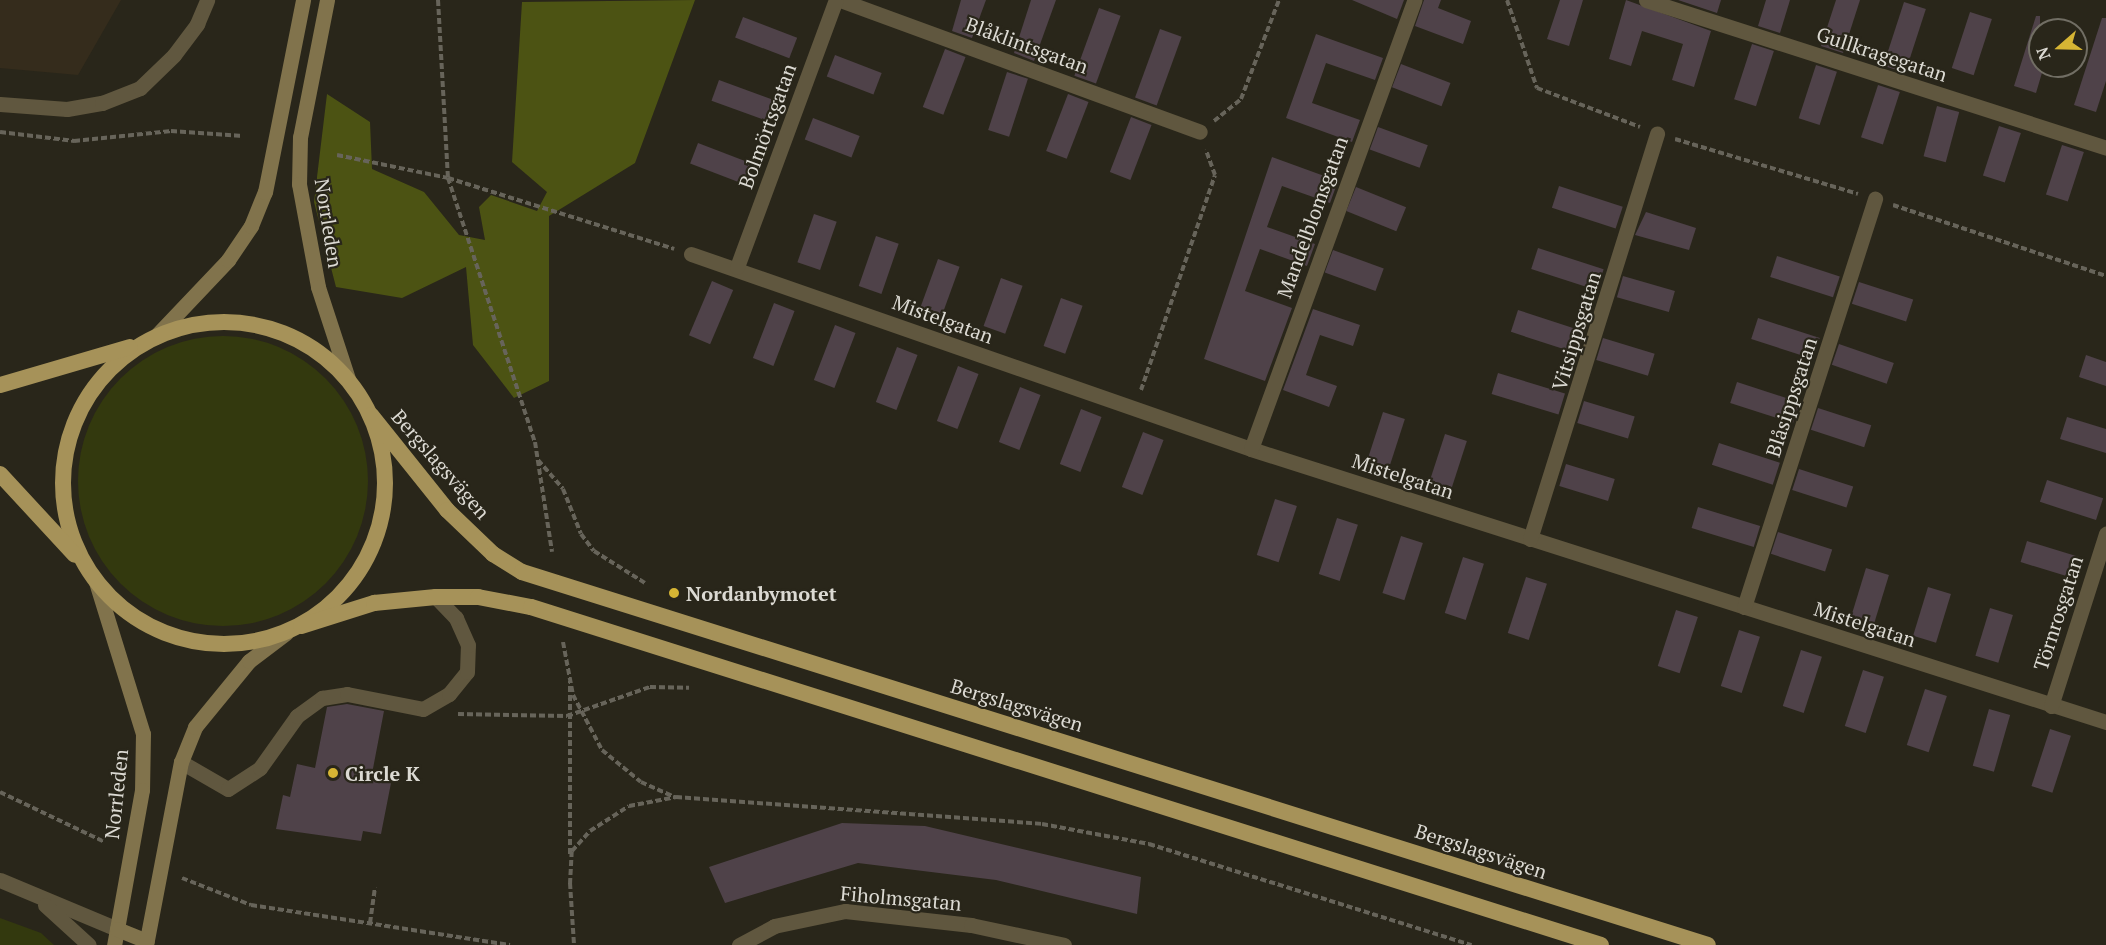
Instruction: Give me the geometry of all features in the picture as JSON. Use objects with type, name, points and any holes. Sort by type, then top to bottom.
[{"type":"highway","points":[[0,385],[195,324],[237,322],[279,331],[307,345],[348,379],[371,415],[383,454],[386,495],[378,534],[347,587],[293,629]]},
{"type":"highway","points":[[86,567],[64,501],[68,444],[91,391],[148,340]]},
{"type":"highway","name":"Bergslagsvägen","points":[[371,415],[447,510],[494,554],[522,572],[1708,945]]},
{"type":"highway","points":[[0,474],[86,567],[96,582],[126,612],[163,633],[203,644],[246,644],[374,603],[436,597],[478,597],[531,607],[1601,945]]},
{"type":"main road","points":[[148,340],[228,260],[251,226],[265,192],[303,0]]},
{"type":"main road","name":"Norrleden","points":[[327,0],[300,137],[299,184],[318,287],[348,379]]},
{"type":"main road","name":"Norrleden","points":[[96,582],[143,734],[142,790],[114,945]]},
{"type":"main road","points":[[117,929],[147,943],[181,762],[195,727],[217,697],[249,661],[293,629]]},
{"type":"street","points":[[0,104],[67,109],[102,103],[140,88],[174,55],[197,24],[207,0]]},
{"type":"street","name":"Blåklintsgatan","points":[[838,0],[1200,132]]},
{"type":"street","name":"Bolmörtsgatan","points":[[737,267],[838,0]]},
{"type":"street","name":"Mandelblomsgatan","points":[[1251,449],[1414,0]]},
{"type":"street","name":"Gullkragegatan","points":[[1646,0],[2106,148]]},
{"type":"street","name":"Vitsippsgatan","points":[[1530,539],[1657,133]]},
{"type":"street","name":"Blåsippsgatan","points":[[1744,607],[1875,199]]},
{"type":"street","name":"Mistelgatan","points":[[691,254],[737,267],[1251,449],[2106,722]]},
{"type":"street","name":"Törnrosgatan","points":[[2051,706],[2106,534]]},
{"type":"street","points":[[181,762],[228,789],[260,768],[297,716],[322,698],[347,694],[423,709],[449,694],[467,672],[468,645],[456,618],[436,597]]},
{"type":"street","points":[[0,880],[117,929]]},
{"type":"street","points":[[32,894],[89,945]]},
{"type":"street","name":"Fiholmsgatan","points":[[739,945],[774,926],[845,910],[971,925],[1064,945]]},
{"type":"path","points":[[438,0],[448,178],[538,460],[552,552]]},
{"type":"path","points":[[1135,409],[1215,175],[1200,132],[1241,99],[1279,0]]},
{"type":"path","points":[[1507,0],[1538,88],[1657,133],[1875,199],[2106,276]]},
{"type":"path","points":[[0,132],[74,141],[171,131],[243,136]]},
{"type":"path","points":[[337,155],[448,178],[691,254]]},
{"type":"path","points":[[538,460],[563,489],[581,534],[594,550],[645,583]]},
{"type":"path","points":[[563,642],[570,681],[579,711],[602,750],[620,768],[676,797]]},
{"type":"path","points":[[570,681],[567,716],[570,884],[574,945]]},
{"type":"path","points":[[459,714],[567,716],[650,687],[689,688]]},
{"type":"path","points":[[0,792],[105,842]]},
{"type":"path","points":[[570,884],[572,851],[590,831],[629,806],[676,797],[1042,824],[1149,844],[1472,945]]},
{"type":"path","points":[[183,878],[251,905],[510,945]]},
{"type":"path","points":[[370,923],[375,887]]},
{"type":"shaded area","points":[[0,0],[121,0],[78,75],[0,68]]},
{"type":"green space","points":[[695,0],[635,163],[549,216],[549,381],[514,398],[473,345],[466,267],[402,298],[336,287],[314,202],[327,94],[370,122],[372,169],[424,192],[459,235],[485,240],[479,207],[491,195],[537,211],[547,192],[512,162],[522,2]]},
{"type":"green space","points":[[223,336],[251,339],[279,347],[304,360],[326,378],[344,400],[357,425],[365,453],[368,481],[365,509],[357,537],[344,562],[326,584],[304,602],[279,615],[251,623],[223,626],[195,623],[167,615],[142,602],[120,584],[102,562],[89,537],[81,509],[78,481],[81,453],[89,425],[102,400],[120,378],[142,360],[167,347],[195,339]]},
{"type":"green space","points":[[0,918],[41,933],[54,945],[0,945]]},
{"type":"building","points":[[961,0],[986,0],[972,38],[952,31]]},
{"type":"building","points":[[1031,0],[1056,0],[1034,61],[1014,53]]},
{"type":"building","points":[[1352,0],[1404,0],[1397,19]]},
{"type":"building","points":[[1424,0],[1441,0],[1438,8],[1471,21],[1463,44],[1415,26]]},
{"type":"building","points":[[1560,0],[1583,0],[1569,46],[1547,39]]},
{"type":"building","points":[[1626,0],[1711,31],[1694,87],[1672,80],[1683,44],[1642,31],[1631,66],[1609,59]]},
{"type":"building","points":[[1678,0],[1721,0],[1717,13]]},
{"type":"building","points":[[1766,0],[1790,0],[1780,33],[1758,26]]},
{"type":"building","points":[[1836,0],[1860,0],[1843,53],[1821,46]]},
{"type":"building","points":[[1904,2],[1926,9],[1905,73],[1883,66]]},
{"type":"building","points":[[1099,8],[1121,16],[1096,84],[1074,76]]},
{"type":"building","points":[[1970,12],[1992,19],[1974,75],[1952,68]]},
{"type":"building","points":[[743,17],[797,38],[789,58],[735,38]]},
{"type":"building","points":[[2102,18],[2106,18],[2106,81],[2096,112],[2074,105],[2083,78],[2088,78],[2088,62]]},
{"type":"building","points":[[1160,29],[1182,37],[1157,105],[1135,98]]},
{"type":"building","points":[[1316,34],[1383,58],[1375,80],[1326,63],[1312,103],[1360,120],[1352,142],[1286,118]]},
{"type":"building","points":[[2028,41],[2028,78],[2040,78],[2036,93],[2014,86]]},
{"type":"building","points":[[1752,44],[1774,51],[1756,106],[1734,99]]},
{"type":"building","points":[[945,49],[966,57],[943,115],[923,107]]},
{"type":"building","points":[[835,55],[882,73],[873,94],[827,76]]},
{"type":"building","points":[[1401,64],[1450,83],[1442,106],[1392,87]]},
{"type":"building","points":[[1816,65],[1837,72],[1820,125],[1799,118]]},
{"type":"building","points":[[1007,72],[1028,79],[1009,137],[988,130]]},
{"type":"building","points":[[719,80],[774,100],[767,121],[711,101]]},
{"type":"building","points":[[1878,85],[1900,92],[1883,144],[1861,137]]},
{"type":"building","points":[[1068,94],[1089,102],[1067,159],[1046,151]]},
{"type":"building","points":[[1937,106],[1959,112],[1946,162],[1924,156]]},
{"type":"building","points":[[1131,117],[1152,125],[1130,180],[1110,172]]},
{"type":"building","points":[[813,118],[860,136],[851,157],[805,139]]},
{"type":"building","points":[[1999,126],[2021,133],[2005,183],[1983,175]]},
{"type":"building","points":[[1378,127],[1428,145],[1420,168],[1370,150]]},
{"type":"building","points":[[698,143],[752,164],[744,184],[690,164]]},
{"type":"building","points":[[2062,145],[2084,152],[2068,202],[2046,194]]},
{"type":"building","points":[[1272,157],[1338,181],[1330,203],[1282,186],[1267,227],[1315,244],[1307,266],[1260,249],[1245,291],[1292,308],[1265,381],[1204,359]]},
{"type":"building","points":[[1559,186],[1623,207],[1616,229],[1552,208]]},
{"type":"building","points":[[1356,187],[1406,207],[1396,231],[1346,211]]},
{"type":"building","points":[[1646,212],[1696,228],[1689,250],[1635,235]]},
{"type":"building","points":[[814,214],[837,222],[820,270],[797,262]]},
{"type":"building","points":[[876,236],[899,244],[881,294],[859,286]]},
{"type":"building","points":[[1538,248],[1604,269],[1597,290],[1531,269]]},
{"type":"building","points":[[1333,250],[1384,268],[1376,291],[1325,273]]},
{"type":"building","points":[[1777,256],[1840,276],[1833,297],[1770,277]]},
{"type":"building","points":[[938,259],[960,267],[942,315],[921,307]]},
{"type":"building","points":[[1623,276],[1675,291],[1669,312],[1617,297]]},
{"type":"building","points":[[1001,278],[1023,286],[1005,334],[984,326]]},
{"type":"building","points":[[712,281],[733,290],[710,344],[689,335]]},
{"type":"building","points":[[1859,282],[1913,300],[1906,321],[1852,304]]},
{"type":"building","points":[[1061,298],[1083,306],[1065,354],[1044,346]]},
{"type":"building","points":[[774,303],[795,311],[773,366],[753,358]]},
{"type":"building","points":[[1313,309],[1360,325],[1353,346],[1320,335],[1306,375],[1337,386],[1329,407],[1283,390]]},
{"type":"building","points":[[1518,310],[1585,332],[1577,354],[1511,332]]},
{"type":"building","points":[[1758,318],[1820,338],[1813,359],[1751,339]]},
{"type":"building","points":[[835,325],[856,333],[834,388],[814,380]]},
{"type":"building","points":[[1603,338],[1655,354],[1648,376],[1596,360]]},
{"type":"building","points":[[1839,344],[1894,363],[1887,384],[1832,365]]},
{"type":"building","points":[[897,347],[918,355],[896,410],[876,402]]},
{"type":"building","points":[[2086,355],[2106,362],[2106,386],[2079,377]]},
{"type":"building","points":[[958,366],[979,374],[957,429],[937,421]]},
{"type":"building","points":[[1498,373],[1565,393],[1559,415],[1492,394]]},
{"type":"building","points":[[1737,382],[1800,402],[1793,423],[1730,403]]},
{"type":"building","points":[[1020,387],[1041,395],[1019,450],[999,442]]},
{"type":"building","points":[[1584,401],[1635,416],[1628,438],[1577,423]]},
{"type":"building","points":[[1818,408],[1871,425],[1864,447],[1811,430]]},
{"type":"building","points":[[1081,409],[1102,417],[1080,472],[1060,464]]},
{"type":"building","points":[[1383,412],[1405,419],[1389,467],[1368,460]]},
{"type":"building","points":[[2067,417],[2106,429],[2106,453],[2060,439]]},
{"type":"building","points":[[1143,432],[1164,440],[1142,495],[1122,487]]},
{"type":"building","points":[[1445,434],[1467,441],[1451,489],[1430,482]]},
{"type":"building","points":[[1719,443],[1780,463],[1773,485],[1712,465]]},
{"type":"building","points":[[1566,464],[1615,479],[1608,501],[1559,486]]},
{"type":"building","points":[[1799,469],[1853,487],[1846,508],[1792,490]]},
{"type":"building","points":[[2047,480],[2103,498],[2096,520],[2040,502]]},
{"type":"building","points":[[1275,499],[1297,506],[1279,562],[1257,555]]},
{"type":"building","points":[[1698,507],[1760,526],[1754,547],[1692,528]]},
{"type":"building","points":[[1337,518],[1358,525],[1340,581],[1319,574]]},
{"type":"building","points":[[1778,532],[1832,550],[1825,571],[1771,554]]},
{"type":"building","points":[[1401,536],[1423,543],[1404,600],[1382,593]]},
{"type":"building","points":[[2027,541],[2083,558],[2077,579],[2021,562]]},
{"type":"building","points":[[1463,557],[1484,564],[1466,620],[1445,613]]},
{"type":"building","points":[[1866,568],[1889,575],[1874,623],[1851,616]]},
{"type":"building","points":[[1526,577],[1547,584],[1529,640],[1508,633]]},
{"type":"building","points":[[1928,587],[1951,594],[1936,643],[1913,636]]},
{"type":"building","points":[[1990,608],[2013,615],[1998,663],[1975,656]]},
{"type":"building","points":[[1676,610],[1698,617],[1680,673],[1658,666]]},
{"type":"building","points":[[1739,630],[1760,637],[1742,693],[1721,686]]},
{"type":"building","points":[[1801,650],[1822,657],[1804,713],[1783,706]]},
{"type":"building","points":[[1863,670],[1884,677],[1866,733],[1845,726]]},
{"type":"building","points":[[1925,689],[1947,696],[1929,752],[1907,745]]},
{"type":"building","name":"Circle K","points":[[347,704],[384,711],[371,779],[391,783],[381,834],[363,831],[361,841],[276,829],[283,795],[290,797],[297,764],[315,768],[327,707]]},
{"type":"building","points":[[1989,709],[2010,715],[1994,772],[1973,766]]},
{"type":"building","points":[[2050,729],[2071,736],[2052,793],[2031,786]]},
{"type":"building","points":[[842,823],[925,826],[1141,877],[1137,914],[996,880],[858,863],[725,903],[709,867]]},
{"type":"place","name":"Nordanbymotet","points":[[674,593]]},
{"type":"place","name":"Circle K","points":[[333,773]]}]
